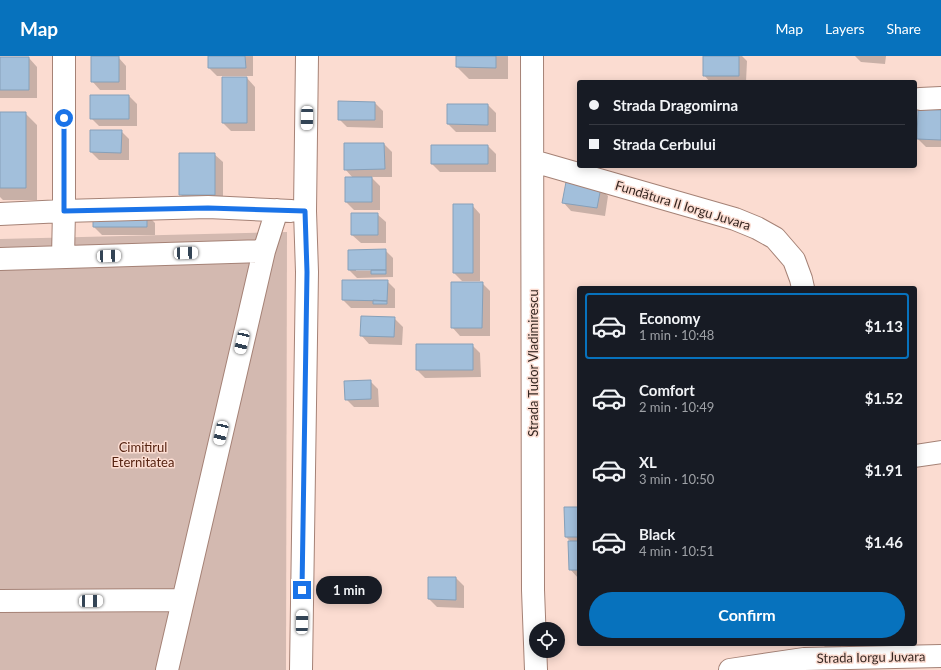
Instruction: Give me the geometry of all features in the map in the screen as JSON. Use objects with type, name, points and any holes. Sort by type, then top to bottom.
[{"type":"street","points":[[63,257],[64,56]]},
{"type":"street","points":[[302,670],[307,272],[305,211],[307,56]]},
{"type":"street","name":"Strada Tudor Vladimirescu","points":[[532,56],[533,590],[536,670]]},
{"type":"street","name":"Fundătura II Iorgu Juvara","points":[[533,161],[735,218],[757,228],[775,238],[794,260],[802,279],[803,286]]},
{"type":"street","points":[[0,214],[208,208],[305,211]]},
{"type":"street","points":[[167,670],[264,251],[277,210]]},
{"type":"street","points":[[0,259],[264,251]]},
{"type":"street","points":[[917,456],[941,452]]},
{"type":"street","points":[[0,601],[182,600]]},
{"type":"street","name":"Strada Iorgu Juvara","points":[[730,670],[804,651],[941,656]]},
{"type":"green space","name":"Cimitirul Eternitatea","points":[[287,232],[286,670],[0,670],[0,239]]},
{"type":"building","points":[[91,56],[119,56],[119,82],[91,82]]},
{"type":"building","points":[[208,56],[245,56],[246,68],[208,68]]},
{"type":"building","points":[[456,56],[496,56],[496,68],[456,67]]},
{"type":"building","points":[[703,56],[739,56],[739,76],[703,76]]},
{"type":"building","points":[[0,57],[29,57],[29,90],[0,90]]},
{"type":"building","points":[[222,77],[247,77],[247,123],[222,123]]},
{"type":"building","points":[[90,95],[129,95],[129,119],[90,119]]},
{"type":"building","points":[[338,101],[375,102],[375,120],[338,120]]},
{"type":"building","points":[[447,104],[488,104],[488,125],[447,124]]},
{"type":"building","points":[[918,109],[941,110],[941,140],[917,139]]},
{"type":"building","points":[[0,112],[26,112],[26,188],[0,188]]},
{"type":"building","points":[[90,130],[122,130],[121,153],[90,152]]},
{"type":"building","points":[[344,143],[384,143],[385,169],[344,170]]},
{"type":"building","points":[[431,145],[488,145],[488,164],[431,164]]},
{"type":"building","points":[[179,153],[215,153],[215,195],[179,195]]},
{"type":"building","points":[[345,177],[372,177],[372,202],[345,202]]},
{"type":"building","points":[[566,182],[601,187],[597,208],[562,203]]},
{"type":"building","points":[[453,204],[473,204],[473,273],[453,273]]},
{"type":"building","points":[[351,213],[378,213],[378,235],[351,235]]},
{"type":"building","points":[[93,214],[147,214],[147,227],[93,227]]},
{"type":"building","points":[[386,249],[386,270],[348,270],[348,250]]},
{"type":"building","points":[[371,270],[386,270],[386,274],[371,274]]},
{"type":"building","points":[[342,280],[388,280],[387,301],[342,300]]},
{"type":"building","points":[[451,282],[483,282],[482,328],[451,328]]},
{"type":"building","points":[[373,300],[387,301],[387,304],[373,304]]},
{"type":"building","points":[[361,316],[395,317],[394,337],[360,336]]},
{"type":"building","points":[[416,344],[473,344],[473,370],[416,370]]},
{"type":"building","points":[[371,380],[371,399],[345,400],[344,381]]},
{"type":"building","points":[[564,507],[577,507],[577,537],[565,537]]},
{"type":"building","points":[[568,541],[577,541],[577,570],[569,570]]},
{"type":"building","points":[[428,577],[456,577],[456,600],[428,599]]},
{"type":"route","points":[[64,118],[64,211],[208,208],[305,211],[307,272],[302,590]]}]
